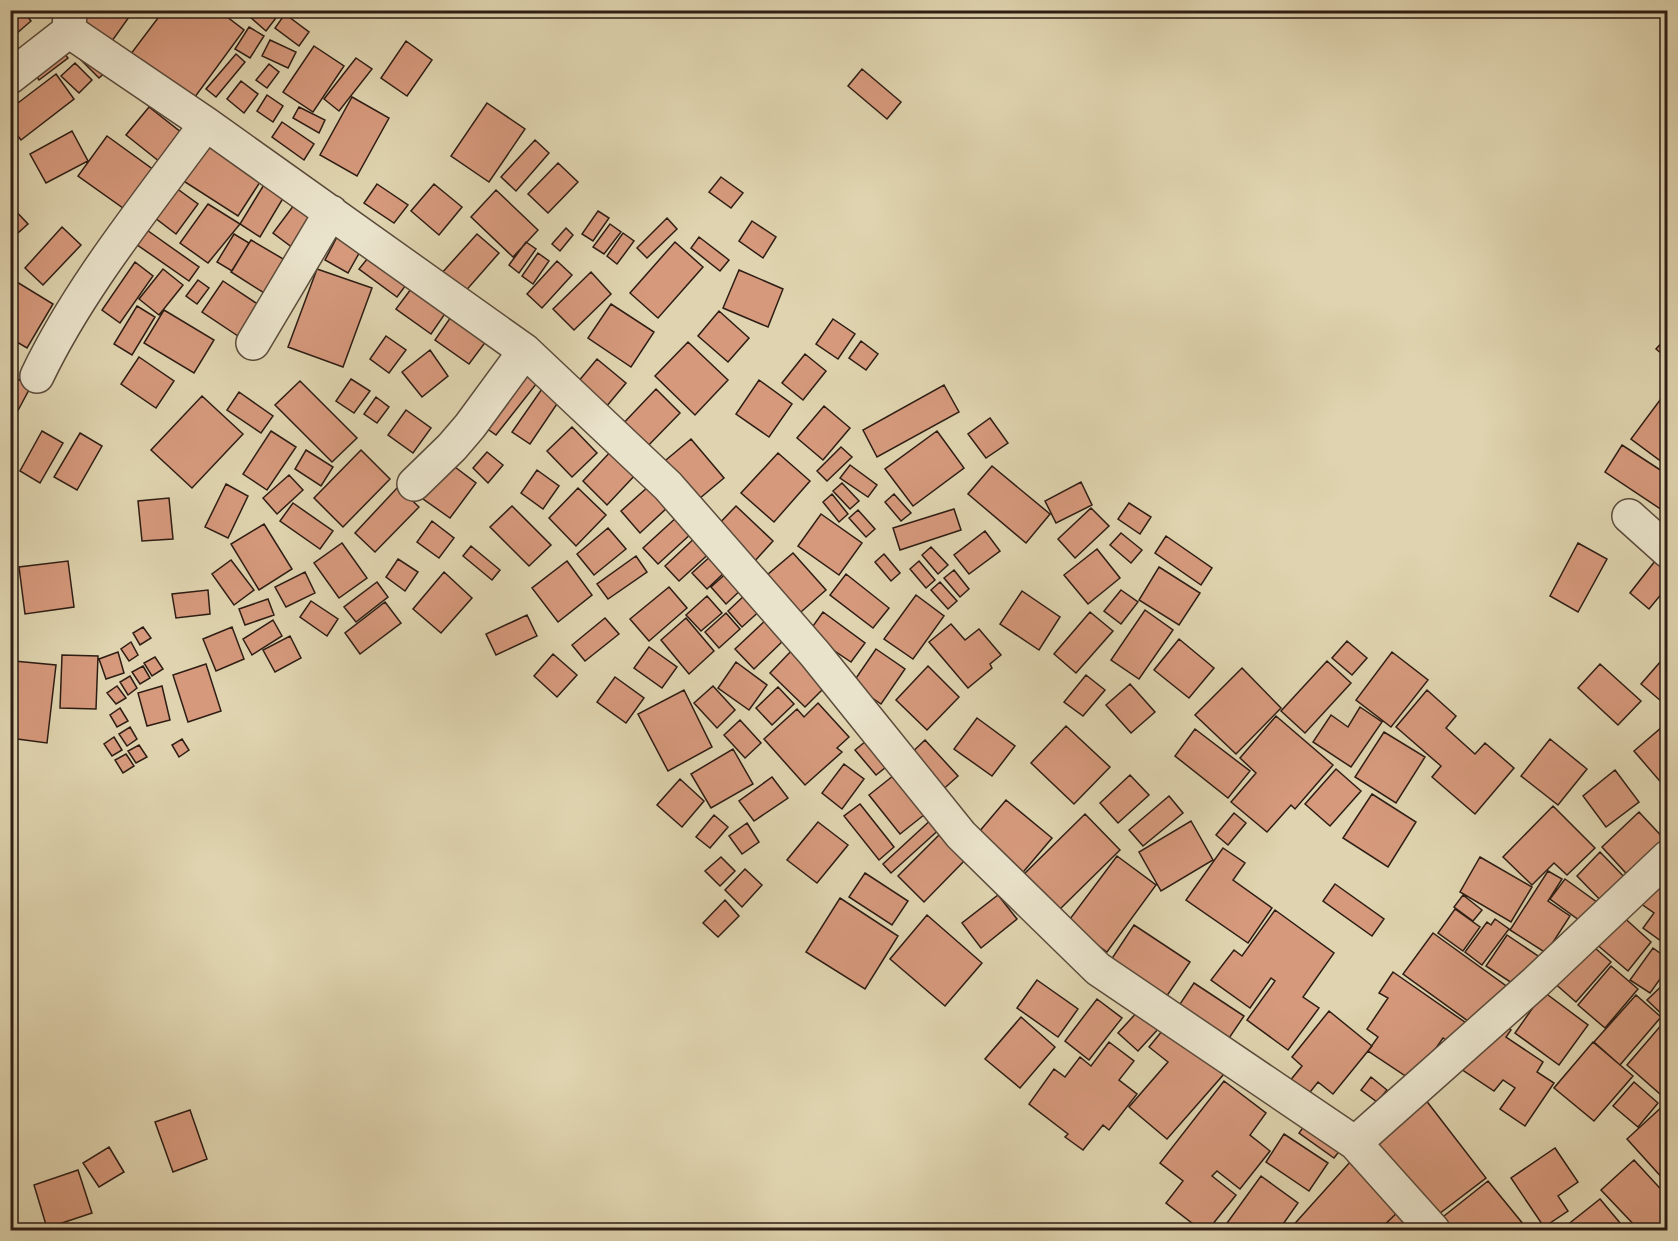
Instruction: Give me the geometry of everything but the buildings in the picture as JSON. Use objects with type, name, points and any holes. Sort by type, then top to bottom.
[{"type":"street","points":[[10,77],[69,21],[206,124],[525,351],[668,486],[815,654],[961,835],[1098,969],[1355,1143],[1433,1230]]},
{"type":"street","points":[[37,376],[54,340],[90,284],[206,124]]},
{"type":"street","points":[[253,343],[331,212]]},
{"type":"street","points":[[414,484],[470,426],[525,351]]},
{"type":"street","points":[[1629,516],[1668,551]]},
{"type":"street","points":[[1355,1143],[1536,982],[1668,857]]}]
